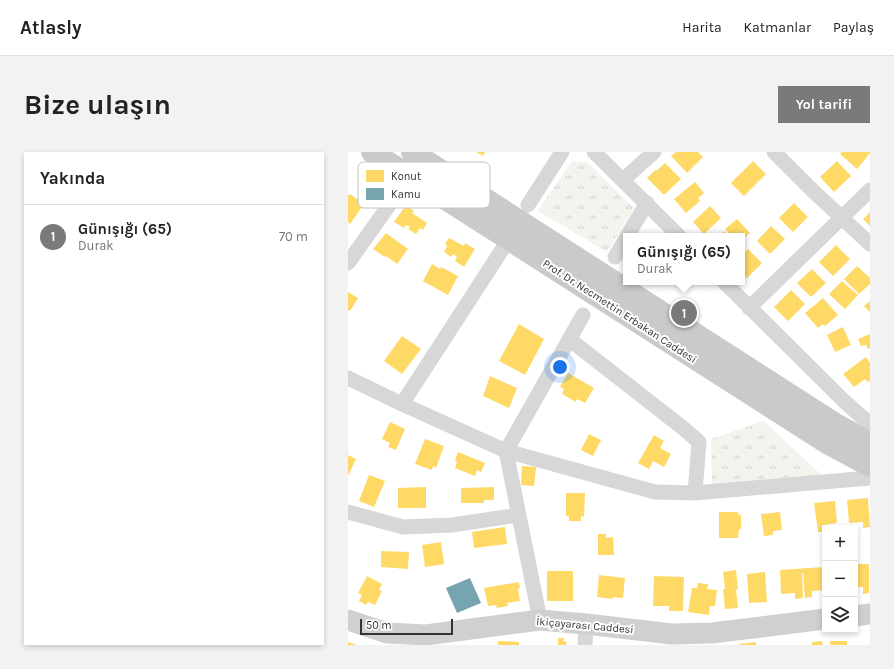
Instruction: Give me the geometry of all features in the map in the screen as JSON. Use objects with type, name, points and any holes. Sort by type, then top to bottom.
[{"type":"main road","name":"Prof. Dr. Necmettin Erbakan Caddesi","points":[[372,152],[388,162]]},
{"type":"main road","name":"Prof. Dr. Necmettin Erbakan Caddesi","points":[[412,152],[428,162]]},
{"type":"main road","name":"Prof. Dr. Necmettin Erbakan Caddesi","points":[[490,202],[834,423],[870,443]]},
{"type":"main road","name":"Prof. Dr. Necmettin Erbakan Caddesi","points":[[459,208],[827,443],[870,466]]},
{"type":"street","points":[[528,205],[562,152]]},
{"type":"street","points":[[594,152],[676,233]]},
{"type":"street","points":[[623,180],[654,152]]},
{"type":"street","points":[[774,152],[870,244]]},
{"type":"street","points":[[749,308],[870,190]]},
{"type":"street","points":[[628,233],[647,203]]},
{"type":"street","points":[[348,263],[387,208]]},
{"type":"street","points":[[402,404],[509,240]]},
{"type":"street","points":[[614,257],[623,242]]},
{"type":"street","points":[[727,285],[845,402],[870,424]]},
{"type":"street","points":[[540,620],[506,451],[583,315]]},
{"type":"street","points":[[569,339],[699,442],[695,493]]},
{"type":"street","points":[[348,378],[506,451],[655,492],[695,493],[870,478]]},
{"type":"street","points":[[348,512],[403,527],[452,524],[518,515]]},
{"type":"street","points":[[858,616],[870,614]]},
{"type":"street","name":"İkiçayarası Caddesi","points":[[348,620],[387,633],[426,635],[540,620],[586,624],[672,639],[822,619]]},
{"type":"street","points":[[585,645],[586,624]]},
{"type":"green space","points":[[572,161],[587,162],[634,208],[607,252],[538,211]]},
{"type":"green space","points":[[763,421],[824,477],[712,485],[711,439]]},
{"type":"building: Konut","points":[[476,152],[485,152],[483,156]]},
{"type":"building: Konut","points":[[676,152],[698,152],[703,157],[687,173],[671,156]]},
{"type":"building: Konut","points":[[842,152],[870,153],[857,169],[840,154]]},
{"type":"building: Konut","points":[[753,161],[766,174],[744,196],[731,183]]},
{"type":"building: Konut","points":[[837,161],[851,176],[834,192],[820,177]]},
{"type":"building: Konut","points":[[665,163],[681,179],[664,195],[647,178]]},
{"type":"building: Konut","points":[[695,182],[704,193],[698,198],[700,201],[686,213],[674,199]]},
{"type":"building: Konut","points":[[350,194],[358,200],[358,208],[361,208],[350,224],[348,222],[348,196]]},
{"type":"building: Konut","points":[[794,203],[808,217],[793,232],[779,218]]},
{"type":"building: Konut","points":[[710,206],[721,218],[705,233],[703,233],[693,222]]},
{"type":"building: Konut","points":[[404,208],[410,208],[414,211],[412,213],[427,223],[423,230],[420,228],[416,234],[408,229],[410,227],[406,225],[404,228],[394,222]]},
{"type":"building: Konut","points":[[870,212],[870,226],[863,219]]},
{"type":"building: Konut","points":[[737,219],[750,233],[745,237],[745,233],[729,233],[725,229]]},
{"type":"building: Konut","points":[[771,226],[785,239],[770,254],[757,241]]},
{"type":"building: Konut","points":[[386,233],[408,249],[397,264],[373,249]]},
{"type":"building: Konut","points":[[449,238],[464,246],[465,243],[475,249],[464,267],[455,261],[457,257],[453,254],[451,257],[444,252],[447,246],[445,244]]},
{"type":"building: Konut","points":[[836,245],[850,259],[833,276],[819,262]]},
{"type":"building: Konut","points":[[748,249],[762,263],[747,278],[745,276],[745,252]]},
{"type":"building: Konut","points":[[432,264],[458,276],[448,295],[423,281]]},
{"type":"building: Konut","points":[[857,266],[870,278],[870,284],[859,294],[844,279]]},
{"type":"building: Konut","points":[[812,269],[826,283],[811,297],[797,283]]},
{"type":"building: Konut","points":[[842,281],[858,295],[845,309],[829,294]]},
{"type":"building: Konut","points":[[791,290],[805,304],[788,321],[774,307]]},
{"type":"building: Konut","points":[[348,292],[358,298],[350,311],[348,310]]},
{"type":"building: Konut","points":[[823,298],[838,315],[825,326],[823,324],[818,328],[805,313]]},
{"type":"building: Konut","points":[[870,301],[870,312],[864,306]]},
{"type":"building: Konut","points":[[519,324],[544,339],[525,375],[499,361]]},
{"type":"building: Konut","points":[[843,327],[851,345],[835,352],[827,335]]},
{"type":"building: Konut","points":[[870,334],[870,348],[868,349],[866,345],[861,346],[858,339]]},
{"type":"building: Konut","points":[[402,336],[421,349],[402,374],[384,361]]},
{"type":"building: Konut","points":[[866,357],[870,363],[870,381],[868,382],[865,379],[854,387],[843,374]]},
{"type":"building: Konut","points":[[568,373],[594,388],[585,403],[577,399],[576,402],[562,394],[564,389],[560,387]]},
{"type":"building: Konut","points":[[490,376],[517,388],[509,408],[483,396]]},
{"type":"building: Konut","points":[[390,422],[405,429],[396,450],[388,447],[390,443],[382,439]]},
{"type":"building: Konut","points":[[589,434],[601,440],[593,456],[581,450]]},
{"type":"building: Konut","points":[[654,435],[664,441],[660,448],[671,454],[664,467],[653,461],[649,469],[638,463]]},
{"type":"building: Konut","points":[[425,439],[444,446],[436,468],[433,466],[432,470],[415,464]]},
{"type":"building: Konut","points":[[458,452],[485,463],[481,472],[477,470],[475,476],[455,468],[457,462],[455,460]]},
{"type":"building: Konut","points":[[348,455],[356,459],[348,476]]},
{"type":"building: Konut","points":[[522,466],[536,467],[534,486],[521,485]]},
{"type":"building: Konut","points":[[369,475],[385,481],[374,507],[359,501]]},
{"type":"building: Konut","points":[[426,487],[426,508],[398,508],[398,488]]},
{"type":"building: Konut","points":[[494,487],[494,500],[484,500],[484,503],[461,503],[461,488]]},
{"type":"building: Konut","points":[[566,493],[585,493],[584,517],[581,516],[581,521],[569,521],[569,516],[566,516]]},
{"type":"building: Konut","points":[[868,498],[870,527],[863,528],[863,522],[849,523],[847,500]]},
{"type":"building: Konut","points":[[835,501],[837,523],[822,525],[822,532],[818,532],[814,503]]},
{"type":"building: Konut","points":[[719,512],[738,512],[738,514],[741,515],[741,529],[739,529],[738,538],[719,538]]},
{"type":"building: Konut","points":[[780,512],[782,530],[773,531],[773,535],[764,536],[761,514]]},
{"type":"building: Konut","points":[[505,527],[507,544],[474,548],[472,532]]},
{"type":"building: Konut","points":[[598,534],[606,534],[606,538],[613,537],[614,555],[598,555]]},
{"type":"building: Konut","points":[[441,542],[444,564],[425,567],[422,545]]},
{"type":"building: Konut","points":[[381,551],[409,552],[408,569],[381,567]]},
{"type":"building: Konut","points":[[858,564],[869,564],[869,593],[863,594],[863,587],[858,587]]},
{"type":"building: Konut","points":[[822,567],[822,590],[812,591],[812,597],[805,598],[802,573],[803,598],[795,599],[795,593],[781,594],[780,570]]},
{"type":"building: Konut","points":[[736,570],[738,608],[725,609],[723,572]]},
{"type":"building: Konut","points":[[547,571],[573,571],[573,601],[547,601]]},
{"type":"building: Konut","points":[[765,572],[767,602],[749,603],[747,574]]},
{"type":"building: Konut","points":[[599,575],[625,578],[623,598],[613,597],[613,599],[597,597]]},
{"type":"building: Konut","points":[[367,576],[382,584],[379,590],[382,591],[375,605],[368,602],[366,605],[359,601],[362,595],[358,593]]},
{"type":"building: Konut","points":[[654,576],[684,577],[683,611],[669,611],[669,606],[653,606]]},
{"type":"building: Konut","points":[[519,582],[520,588],[518,589],[520,601],[507,603],[508,606],[497,608],[496,605],[488,606],[484,588]]},
{"type":"building: Konut","points":[[698,583],[708,584],[707,589],[717,590],[715,606],[710,606],[709,615],[688,612],[692,588],[697,588]]},
{"type":"building: Konut","points":[[558,638],[564,638],[563,641],[567,642],[566,645],[558,645]]},
{"type":"building: Konut","points":[[498,641],[519,642],[519,645],[498,645]]},
{"type":"building: Konut","points":[[822,641],[823,645],[812,645],[812,642]]},
{"type":"building: Konut","points":[[830,641],[847,641],[847,645],[830,645]]},
{"type":"building: Konut","points":[[348,642],[357,645],[348,645]]},
{"type":"building: Konut","points":[[756,642],[756,645],[739,645],[739,644]]},
{"type":"building: Kamu","points":[[470,578],[481,603],[457,613],[446,588]]},
{"type":"place","name":"Günışığı (65)","points":[[684,313]]}]
